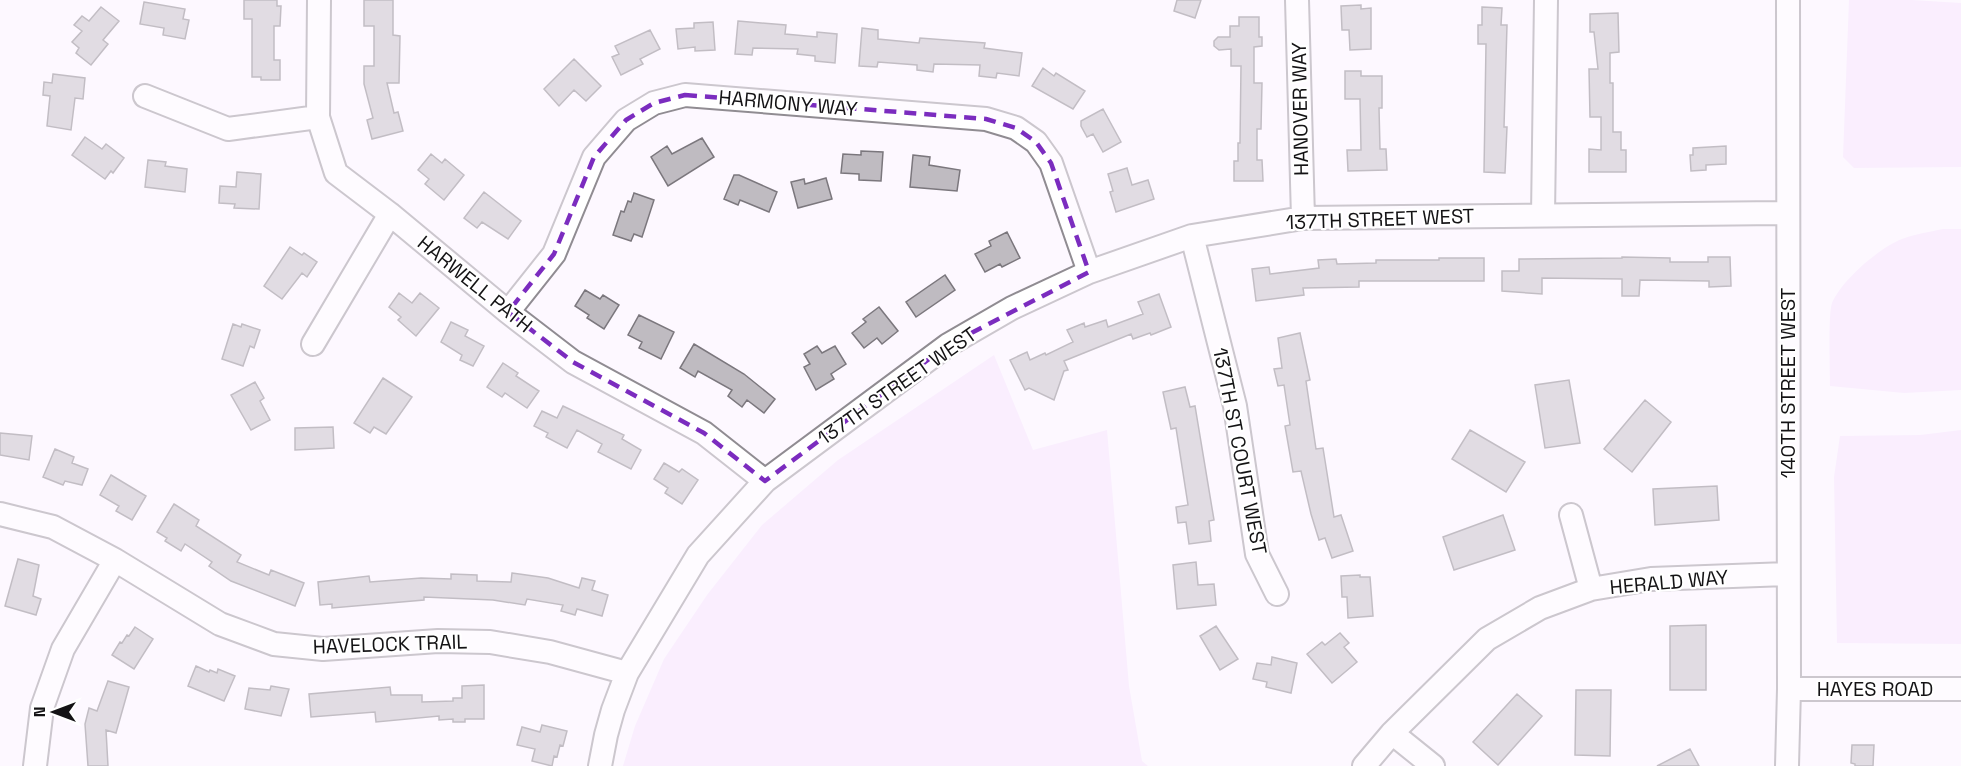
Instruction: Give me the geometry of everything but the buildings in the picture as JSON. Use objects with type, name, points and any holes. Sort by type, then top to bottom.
[{"type":"street","name":"HARWELL PATH","points":[[319,0],[318,117],[336,173],[573,362],[704,433],[765,481]]},
{"type":"street","name":"HANOVER WAY","points":[[1297,0],[1302,218]]},
{"type":"street","points":[[1543,215],[1546,0]]},
{"type":"street","name":"140TH STREET WEST","points":[[1787,766],[1789,689],[1788,0]]},
{"type":"street","name":"HARMONY WAY","points":[[508,312],[554,254],[594,158],[626,120],[654,103],[685,95],[986,119],[1016,128],[1036,142],[1051,163],[1089,272]]},
{"type":"street","points":[[145,96],[228,129],[318,117]]},
{"type":"street","name":"137TH STREET WEST","points":[[600,766],[610,718],[627,674],[698,555],[765,481],[948,345],[1012,308],[1089,272],[1192,236],[1302,218],[1787,213]]},
{"type":"street","points":[[313,344],[390,214]]},
{"type":"street","name":"137TH ST COURT WEST","points":[[1192,236],[1235,406],[1257,554],[1277,594]]},
{"type":"street","name":"HAVELOCK TRAIL","points":[[0,514],[53,527],[116,560],[220,624],[274,644],[323,649],[438,641],[490,642],[550,652],[627,674]]},
{"type":"street","points":[[1571,515],[1591,589]]},
{"type":"street","points":[[35,766],[42,708],[63,648],[116,560]]},
{"type":"street","name":"HERALD WAY","points":[[1364,766],[1392,733],[1487,639],[1540,608],[1591,589],[1651,579],[1788,574]]},
{"type":"street","name":"HAYES ROAD","points":[[1789,689],[1961,689]]},
{"type":"street","points":[[1392,733],[1433,766]]},
{"type":"highlighted area","points":[[685,95],[986,119],[1016,128],[1036,142],[1051,163],[1089,272],[948,345],[765,481],[704,433],[573,362],[508,312],[554,254],[594,157],[626,120],[654,103]]},
{"type":"shaded area","points":[[1849,0],[1961,3],[1961,167],[1854,168],[1843,157]]},
{"type":"shaded area","points":[[1943,229],[1961,229],[1961,390],[1904,393],[1830,386],[1830,318],[1832,303],[1837,294],[1852,275],[1893,243]]},
{"type":"shaded area","points":[[994,355],[1033,450],[1107,430],[1129,686],[1142,761],[1148,766],[623,766],[635,726],[664,659],[707,595],[762,525],[838,460]]},
{"type":"shaded area","points":[[1961,430],[1961,644],[1837,643],[1834,477],[1840,436],[1920,435]]}]
